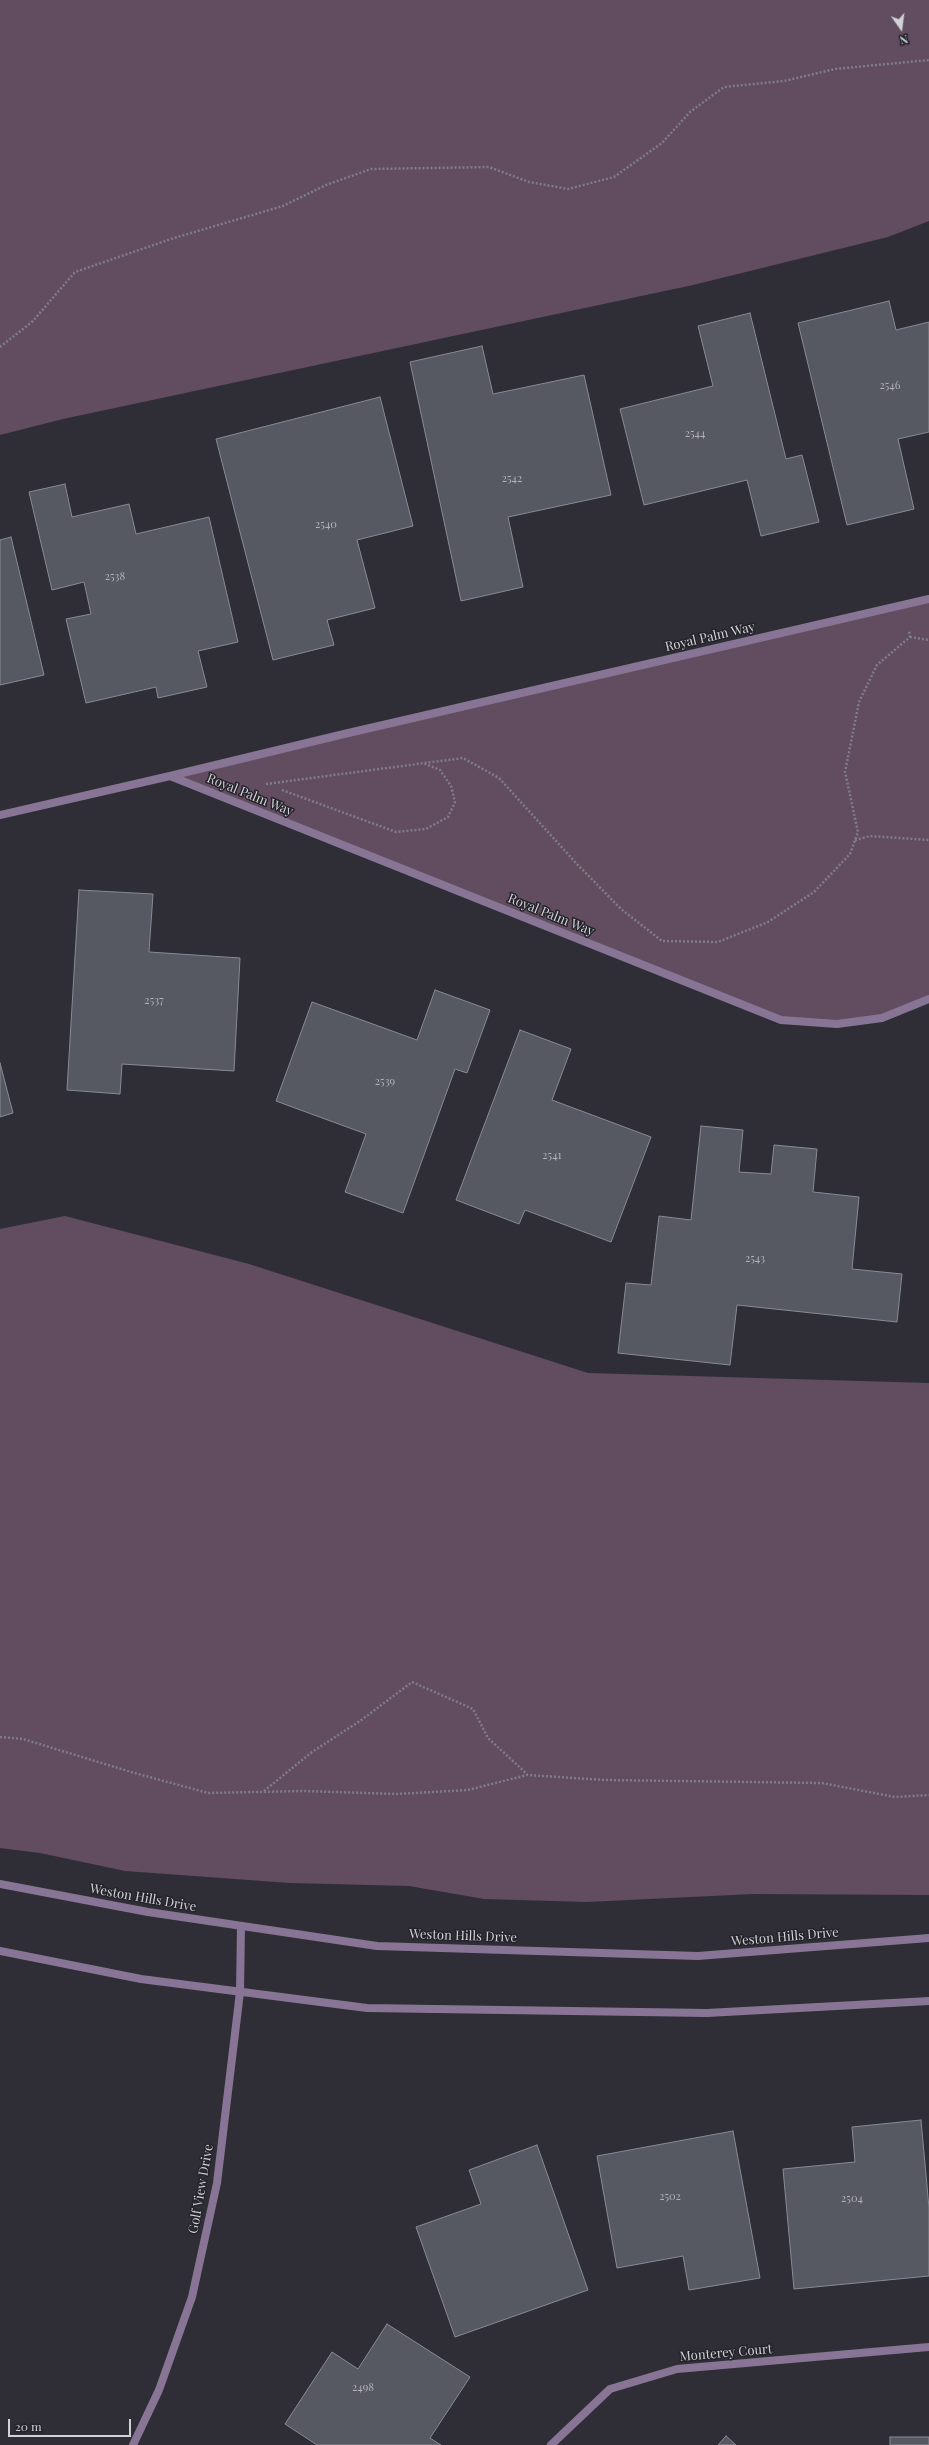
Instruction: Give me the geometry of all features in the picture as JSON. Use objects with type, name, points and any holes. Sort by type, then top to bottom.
[{"type":"street","name":"Royal Palm Way","points":[[0,815],[929,599]]},
{"type":"street","name":"Royal Palm Way","points":[[170,776],[782,1020],[837,1024],[882,1018],[929,999]]},
{"type":"street","name":"Weston Hills Drive","points":[[0,1884],[148,1912],[377,1946],[698,1956],[929,1938]]},
{"type":"street","name":"Golf View Drive","points":[[133,2445],[159,2390],[192,2297],[217,2184],[240,1992],[240,1926]]},
{"type":"street","points":[[0,1951],[142,1979],[367,2008],[707,2013],[929,2001]]},
{"type":"street","name":"Monterey Court","points":[[551,2445],[610,2389],[677,2369],[929,2347]]},
{"type":"path","points":[[0,346],[34,321],[75,272],[146,247],[283,206],[326,185],[371,169],[489,167],[529,182],[568,189],[614,177],[662,143],[690,112],[724,87],[784,81],[835,69],[929,60]]},
{"type":"path","points":[[907,604],[910,637]]},
{"type":"path","points":[[272,786],[265,784],[463,758],[499,778],[621,909],[662,941],[718,942],[768,922],[814,892],[850,854],[858,832],[845,772],[859,702],[877,665],[910,637],[929,640]]},
{"type":"path","points":[[280,789],[396,832],[426,829],[448,818],[455,802],[451,786],[440,770],[423,763]]},
{"type":"path","points":[[854,840],[870,836],[929,840]]},
{"type":"path","points":[[263,1792],[312,1752],[360,1721],[412,1682],[473,1709],[488,1738],[527,1775]]},
{"type":"path","points":[[0,1737],[23,1739],[131,1772],[208,1793],[263,1792],[397,1794],[468,1790],[527,1775],[605,1780],[822,1783],[895,1797],[929,1795]]},
{"type":"shaded area","points":[[0,0],[929,0],[929,221],[888,237],[693,285],[63,419],[0,435]]},
{"type":"shaded area","points":[[929,599],[929,999],[882,1018],[837,1024],[781,1020],[170,776]]},
{"type":"shaded area","points":[[65,1216],[249,1264],[588,1373],[929,1383],[929,1895],[753,1894],[587,1902],[484,1899],[409,1886],[290,1883],[125,1871],[40,1853],[0,1848],[0,1229]]},
{"type":"building","points":[[889,301],[896,330],[929,322],[929,432],[898,439],[914,509],[847,525],[798,323]]},
{"type":"building","points":[[750,313],[786,459],[802,455],[819,522],[761,536],[747,480],[644,505],[620,409],[713,386],[698,326]]},
{"type":"building","points":[[482,346],[493,394],[584,375],[611,495],[508,517],[523,587],[461,601],[410,362]]},
{"type":"building","points":[[380,397],[413,526],[357,540],[375,608],[327,620],[334,645],[273,660],[216,439]]},
{"type":"building","points":[[65,484],[72,517],[129,504],[136,534],[209,517],[238,642],[198,651],[207,687],[158,698],[156,687],[86,703],[66,619],[91,614],[84,582],[52,590],[29,492]]},
{"type":"building","points":[[11,537],[44,675],[0,685],[0,540]]},
{"type":"building","points":[[79,890],[153,894],[149,952],[240,958],[234,1071],[122,1064],[120,1094],[67,1090]]},
{"type":"building","points":[[435,990],[490,1010],[467,1073],[455,1069],[403,1213],[345,1192],[366,1134],[276,1101],[312,1002],[417,1040]]},
{"type":"building","points":[[520,1030],[571,1049],[552,1100],[651,1137],[611,1242],[525,1210],[519,1224],[456,1200]]},
{"type":"building","points":[[0,1063],[13,1113],[0,1117]]},
{"type":"building","points":[[701,1126],[743,1130],[739,1172],[771,1174],[774,1145],[817,1149],[813,1192],[859,1197],[852,1269],[902,1274],[897,1322],[737,1305],[730,1365],[618,1353],[626,1283],[651,1285],[659,1216],[691,1220]]},
{"type":"building","points":[[921,2120],[929,2208],[929,2276],[794,2289],[783,2169],[855,2162],[852,2127]]},
{"type":"building","points":[[733,2131],[760,2278],[689,2290],[683,2256],[617,2268],[597,2156]]},
{"type":"building","points":[[537,2145],[588,2290],[455,2337],[416,2227],[481,2204],[469,2170]]},
{"type":"building","points":[[387,2324],[470,2377],[430,2438],[441,2445],[317,2445],[285,2424],[332,2352],[358,2369]]},
{"type":"building","points":[[726,2436],[736,2445],[718,2445]]},
{"type":"building","points":[[890,2437],[929,2437],[929,2445],[890,2445]]}]
